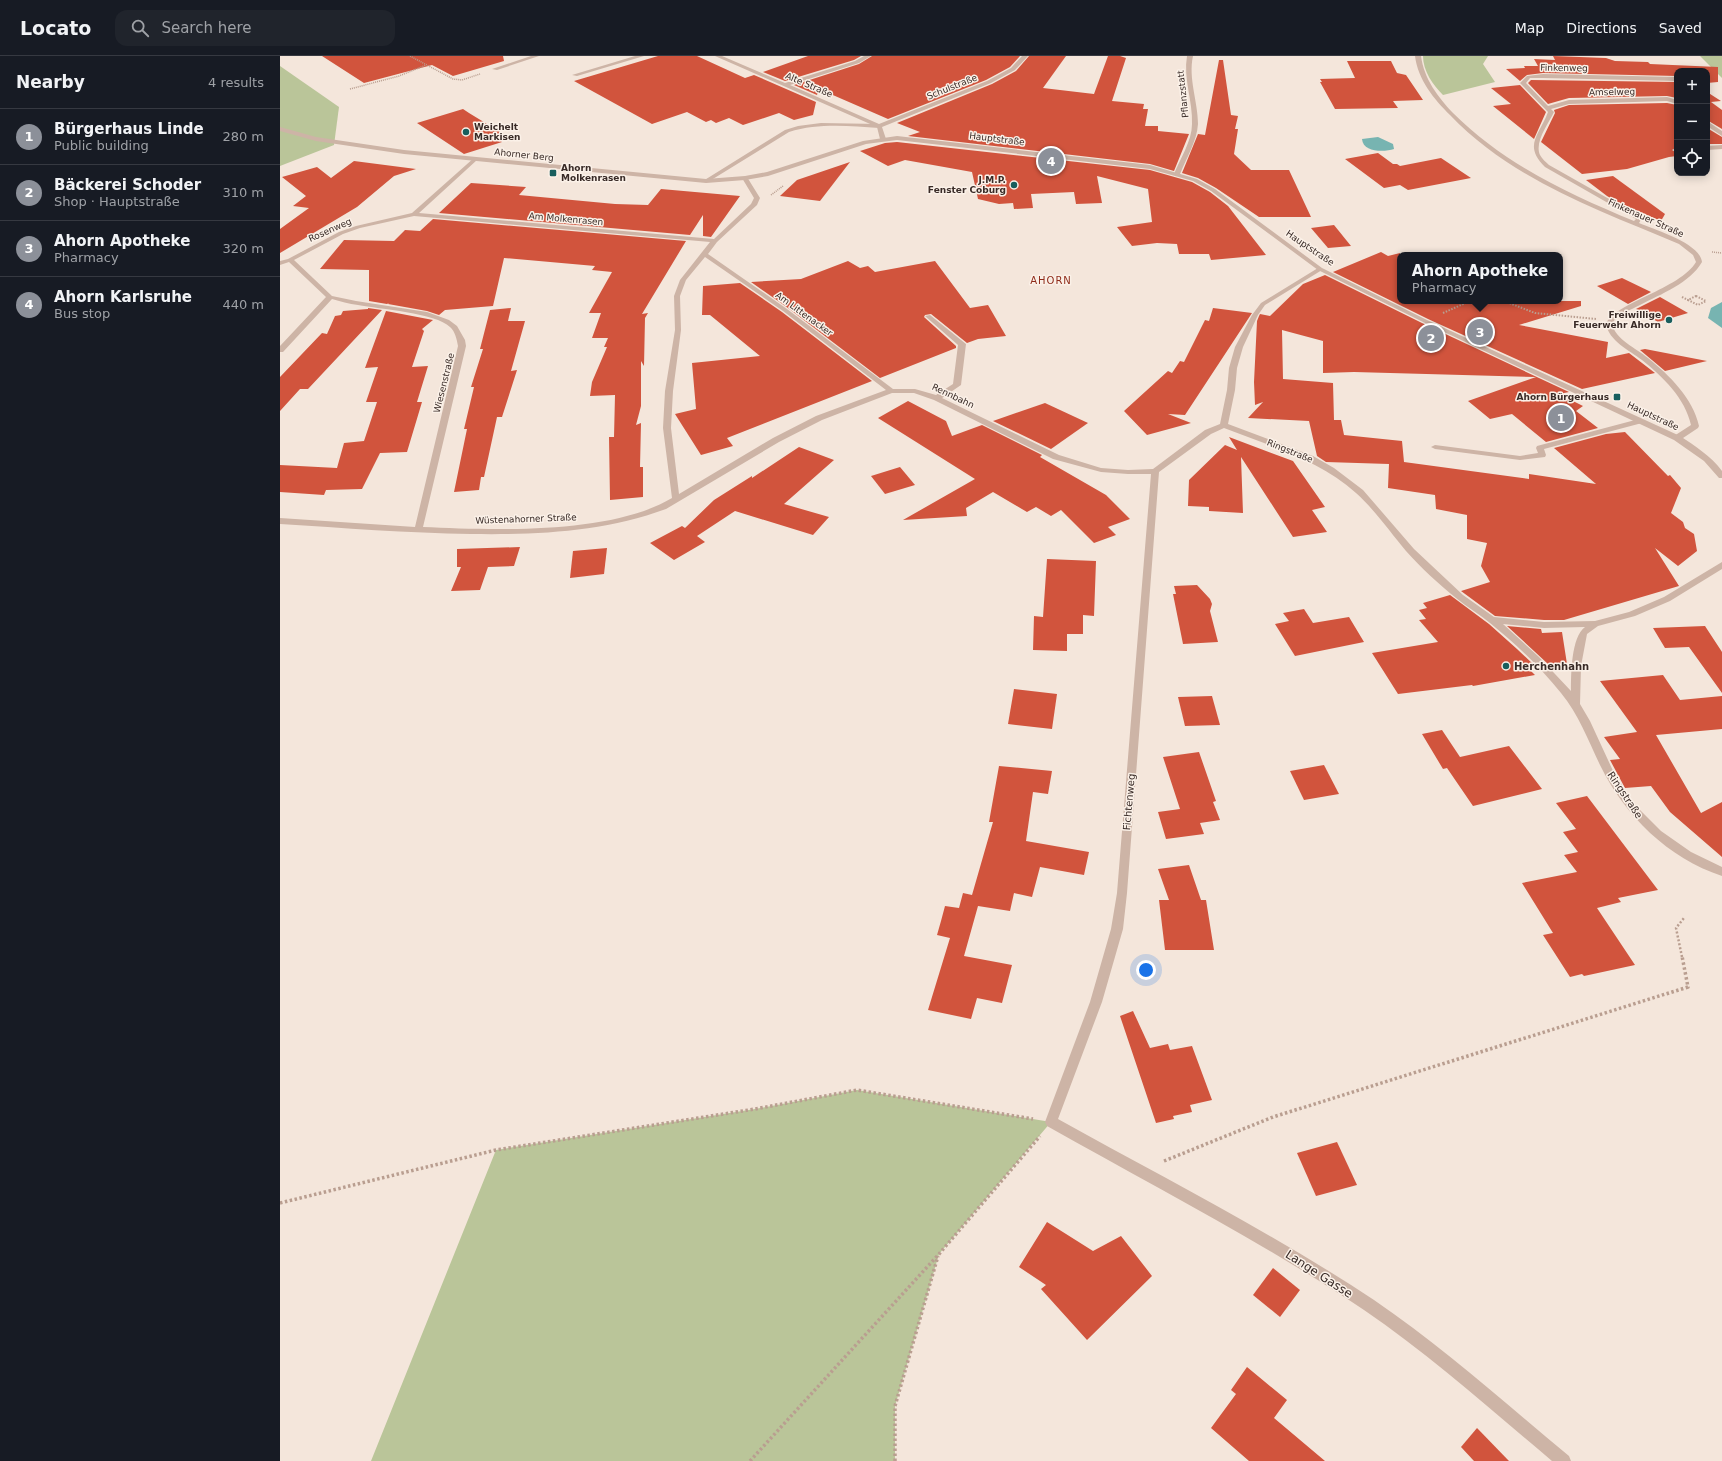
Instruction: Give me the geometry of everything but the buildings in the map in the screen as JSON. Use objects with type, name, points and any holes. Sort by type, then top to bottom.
[{"type":"street","points":[[495,70],[536,56]]},
{"type":"street","points":[[575,75],[641,56]]},
{"type":"street","name":"Alte Straße","points":[[718,56],[879,126]]},
{"type":"street","points":[[785,85],[857,62],[868,56]]},
{"type":"street","name":"Schulstraße","points":[[879,126],[989,82],[1013,69],[1025,56]]},
{"type":"street","name":"Pflanzstatt","points":[[1177,174],[1194,132],[1195,123],[1188,67],[1190,56]]},
{"type":"street","name":"Finkenauer Straße","points":[[1418,56],[1421,71],[1433,93],[1447,110],[1472,134],[1498,155],[1538,179],[1680,243],[1690,249],[1699,260],[1698,264],[1689,276],[1619,313],[1610,321]]},
{"type":"street","name":"Finkenweg","points":[[1547,108],[1523,83],[1529,77],[1674,79]]},
{"type":"street","name":"Amselweg","points":[[1547,108],[1569,102],[1667,99],[1674,101]]},
{"type":"street","points":[[1547,108],[1550,112],[1547,123],[1537,141],[1537,153],[1547,166],[1639,218],[1636,224]]},
{"type":"street","points":[[706,181],[796,128],[822,124],[879,126],[883,139]]},
{"type":"street","points":[[1710,125],[1722,134]]},
{"type":"street","name":"Ahorner Berg","points":[[280,129],[316,139],[359,146],[475,159],[706,181],[745,178],[791,167],[846,147],[883,139]]},
{"type":"street","name":"Hauptstraße","points":[[883,139],[910,139],[1124,164],[1177,174],[1194,180],[1213,190],[1320,269],[1425,321],[1677,438],[1700,453],[1714,465],[1722,476]]},
{"type":"street","points":[[1710,148],[1722,147]]},
{"type":"street","points":[[414,214],[475,159]]},
{"type":"street","points":[[676,500],[667,428],[668,391],[678,330],[677,296],[683,280],[715,241],[754,205],[757,198],[756,194],[745,178]]},
{"type":"street","name":"Am Molkenrasen","points":[[414,214],[715,241]]},
{"type":"street","name":"Rosenweg","points":[[280,263],[290,260],[340,233],[358,227],[414,214]]},
{"type":"street","name":"Am Littenacker","points":[[704,254],[785,310],[891,390]]},
{"type":"street","name":"Wiesenstraße","points":[[290,260],[330,297],[356,304],[427,314],[447,321],[454,326],[461,340],[462,346],[418,530]]},
{"type":"street","points":[[1155,471],[1208,432],[1224,425],[1231,390],[1233,368],[1239,347],[1255,315],[1268,301],[1320,269]]},
{"type":"street","points":[[280,350],[330,297]]},
{"type":"street","points":[[928,316],[962,344],[957,385],[937,398]]},
{"type":"street","points":[[1610,321],[1610,330],[1619,340],[1651,365],[1674,387],[1685,402],[1695,420],[1695,426],[1677,438]]},
{"type":"street","name":"Rennbahn","points":[[676,500],[776,440],[819,418],[891,390],[915,391],[937,398],[1056,457],[1084,466],[1101,470],[1128,472],[1155,471]]},
{"type":"street","points":[[1435,447],[1520,458],[1542,455],[1540,448],[1639,421]]},
{"type":"street","name":"Ringstraße","points":[[1224,425],[1310,458],[1331,470],[1360,492],[1411,551],[1460,597],[1492,620],[1518,642],[1559,685],[1575,704],[1584,719],[1610,775],[1635,813],[1643,822],[1662,839],[1703,865],[1722,872]]},
{"type":"street","name":"Fichtenweg","points":[[1051,1122],[1096,1002],[1116,929],[1122,893],[1155,471]]},
{"type":"street","name":"Wüstenahorner Straße","points":[[280,521],[418,530],[490,532],[565,529],[643,515],[676,500]]},
{"type":"street","points":[[1492,620],[1544,624],[1595,624],[1632,614],[1666,599],[1722,565]]},
{"type":"street","points":[[1575,704],[1576,666],[1583,633],[1595,624]]},
{"type":"street","name":"Lange Gasse","points":[[1051,1122],[1296,1258],[1370,1306],[1450,1366],[1564,1461]]},
{"type":"path","points":[[410,56],[453,79],[459,80],[495,70]]},
{"type":"path","points":[[350,89],[399,76],[426,65]]},
{"type":"path","points":[[1666,289],[1688,300],[1698,305],[1706,301],[1696,296],[1688,300]]},
{"type":"path","points":[[1425,321],[1463,304]]},
{"type":"path","points":[[1512,304],[1535,313],[1610,321]]},
{"type":"path","points":[[1141,1171],[1273,1117],[1688,987],[1676,928],[1684,918]]},
{"type":"path","points":[[280,1203],[496,1150],[755,1109],[857,1090],[1051,1122]]},
{"type":"path","points":[[750,1461],[939,1254],[1051,1122]]},
{"type":"path","points":[[895,1461],[895,1406],[939,1254]]},
{"type":"green space","points":[[1423,56],[1488,56],[1483,64],[1495,82],[1443,95],[1429,77],[1423,62]]},
{"type":"green space","points":[[1700,56],[1722,56],[1722,78]]},
{"type":"green space","points":[[280,66],[339,107],[334,145],[280,166]]},
{"type":"green space","points":[[857,1090],[1051,1122],[939,1254],[895,1406],[895,1461],[371,1461],[496,1150],[755,1109]]},
{"type":"water","points":[[1378,137],[1393,144],[1394,149],[1380,151],[1370,149],[1363,144],[1362,139]]},
{"type":"water","points":[[1722,302],[1722,328],[1708,318],[1711,308]]},
{"type":"place","name":"Weichelt Markisen","points":[[466,132]]},
{"type":"place","name":"Ahorn Karlsruhe","points":[[1051,161]]},
{"type":"place","name":"Ahorn Molkenrasen","points":[[553,173]]},
{"type":"place","name":"J.M.P. Fenster Coburg","points":[[1014,185]]},
{"type":"place","name":"Freiwillige Feuerwehr Ahorn","points":[[1669,320]]},
{"type":"place","name":"Ahorn Apotheke","points":[[1480,332]]},
{"type":"place","name":"Bäckerei Schoder","points":[[1431,338]]},
{"type":"place","name":"Ahorn Bürgerhaus","points":[[1617,397]]},
{"type":"place","name":"Bürgerhaus Linde","points":[[1561,418]]},
{"type":"place","name":"Herchenhahn","points":[[1506,666]]},
{"type":"district","name":"AHORN","points":[[1051,280]]}]
